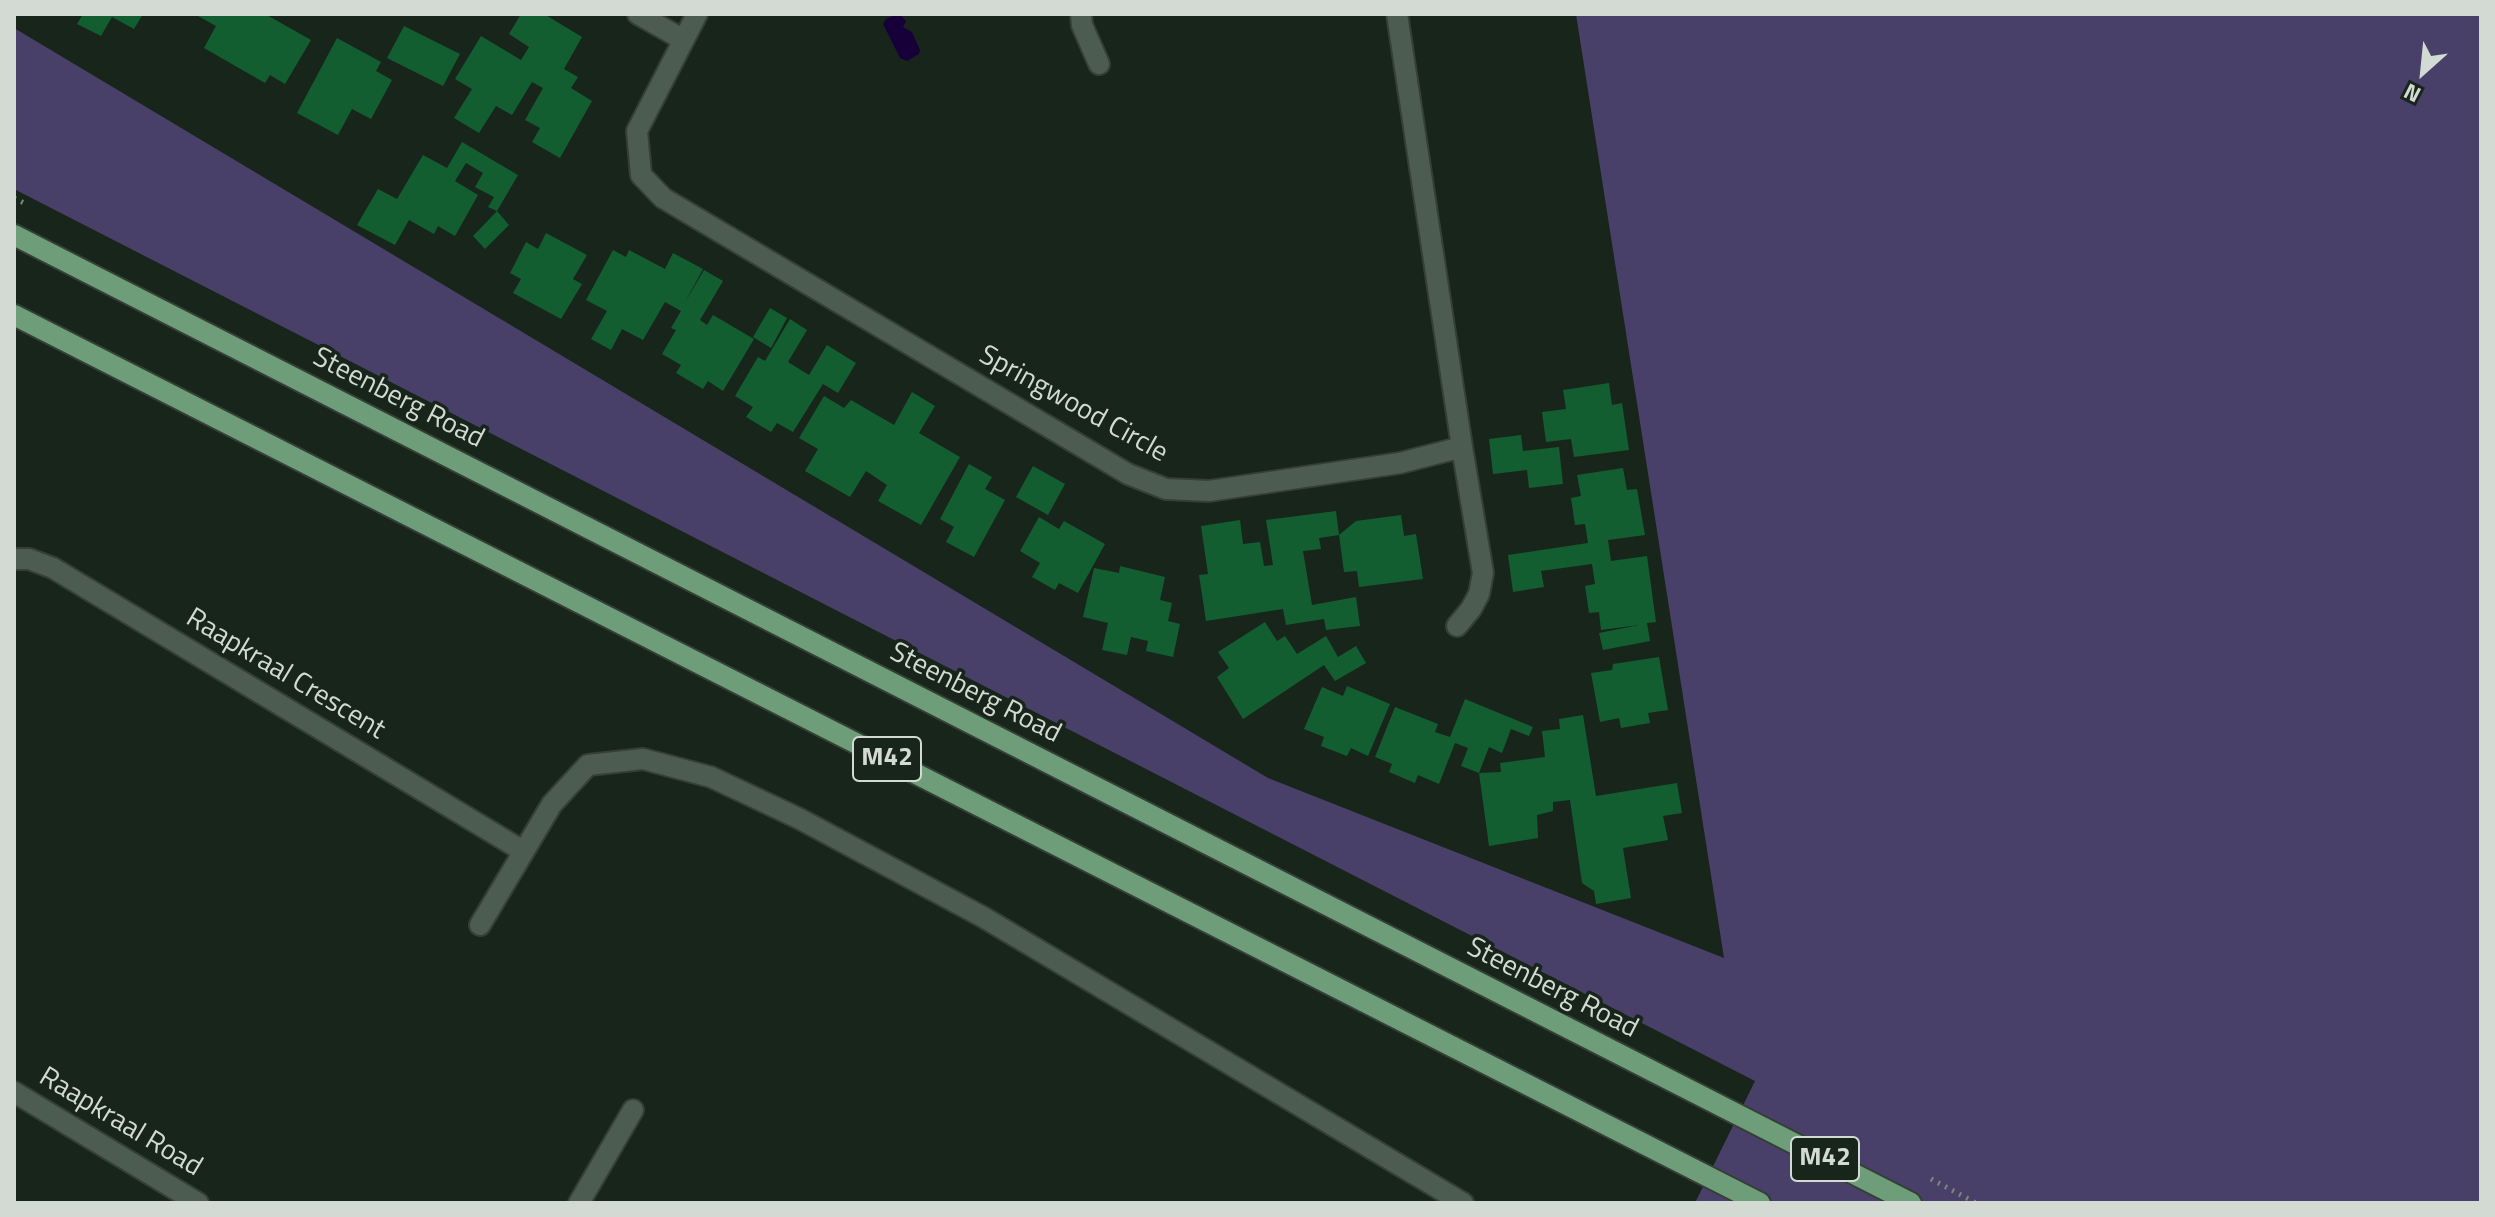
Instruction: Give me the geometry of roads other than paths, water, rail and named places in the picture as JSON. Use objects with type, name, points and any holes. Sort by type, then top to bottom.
[{"type":"main road","name":"Steenberg Road","points":[[14,235],[1911,1203]]},
{"type":"main road","name":"M42","points":[[14,315],[1760,1203]]},
{"type":"street","points":[[638,14],[682,39]]},
{"type":"street","name":"Springwood Circle","points":[[697,14],[637,131],[641,175],[663,198],[1128,474],[1166,489],[1209,491],[1400,463],[1462,447]]},
{"type":"street","points":[[1081,14],[1082,25],[1099,64]]},
{"type":"street","points":[[1397,14],[1483,573],[1479,594],[1457,626]]},
{"type":"street","name":"Raapkraal Crescent","points":[[14,559],[29,559],[53,568],[523,851]]},
{"type":"street","points":[[480,925],[552,804],[588,765],[643,759],[711,777],[800,819],[983,917],[1463,1203]]},
{"type":"street","name":"Raapkraal Road","points":[[14,1092],[198,1203]]},
{"type":"street","points":[[579,1203],[633,1110]]}]
